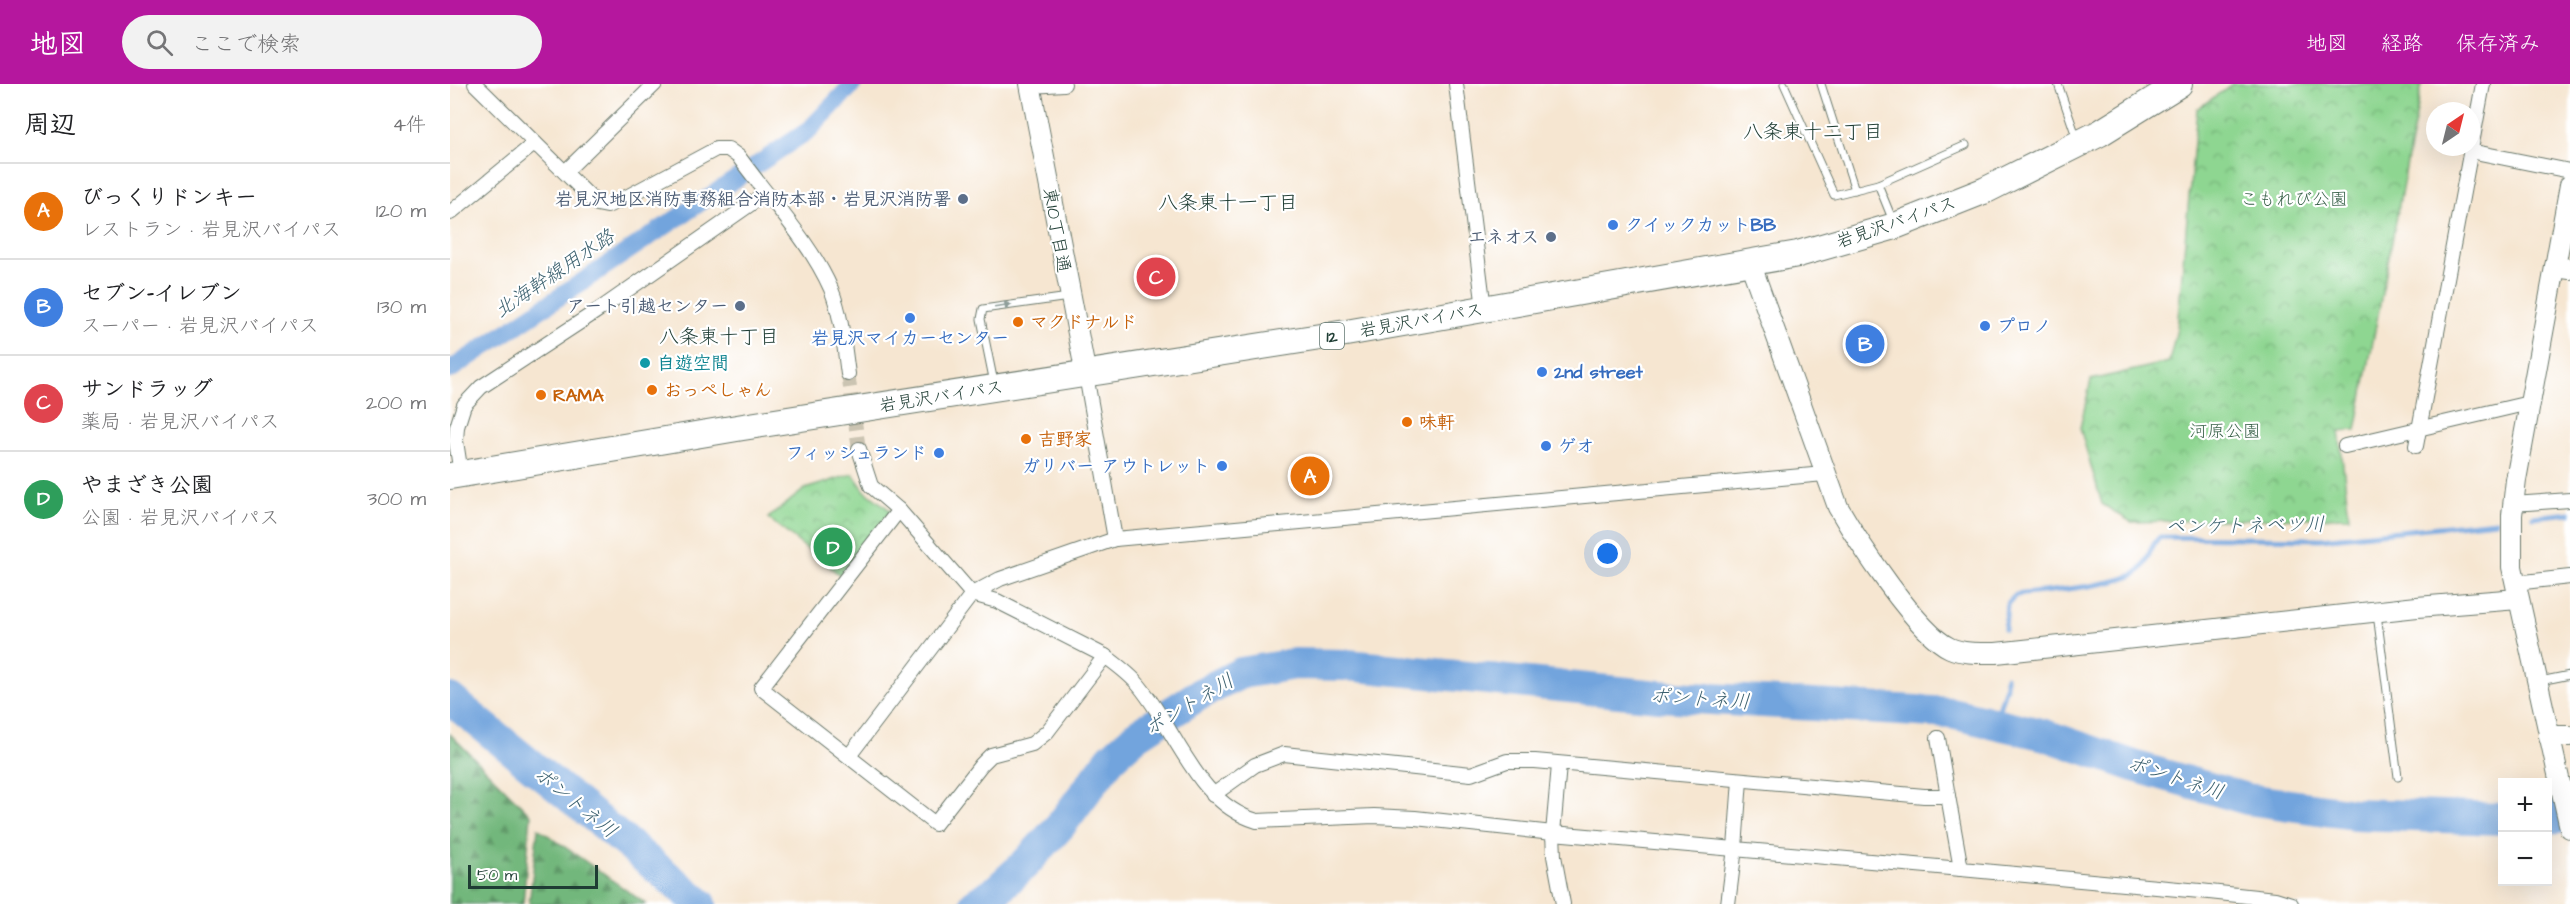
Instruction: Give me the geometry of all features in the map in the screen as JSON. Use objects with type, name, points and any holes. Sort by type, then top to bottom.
[{"type":"highway","name":"岩見沢バイパス","points":[[455,475],[1086,375],[1750,265],[1798,254],[1895,226],[1986,190],[2079,144],[2180,84]]},
{"type":"street","points":[[475,84],[597,204],[607,206],[716,149],[728,149],[739,157],[813,258],[830,289],[840,314],[848,374]]},
{"type":"street","points":[[565,172],[655,84]]},
{"type":"street","points":[[1031,85],[1064,84]]},
{"type":"street","points":[[1456,84],[1484,309]]},
{"type":"street","points":[[2480,102],[2483,84]]},
{"type":"street","name":"東10丁目通","points":[[1031,85],[1069,297],[1086,375]]},
{"type":"street","points":[[450,213],[535,143]]},
{"type":"street","points":[[2480,153],[2570,171]]},
{"type":"street","points":[[2416,446],[2469,156]]},
{"type":"street","points":[[2570,185],[2562,268],[2529,403],[2513,504],[2512,567],[2570,828]]},
{"type":"street","points":[[455,475],[457,428],[464,405],[481,387],[603,307],[761,188]]},
{"type":"street","points":[[1750,265],[1824,474],[1838,507],[1867,552],[1926,630],[1952,648],[1972,653],[1996,653],[2377,612],[2517,591],[2570,577]]},
{"type":"street","points":[[1086,375],[1115,539]]},
{"type":"street","points":[[2345,446],[2529,403]]},
{"type":"street","points":[[859,449],[870,486],[899,510],[972,594],[997,601],[1105,656],[1127,672],[1213,795],[1242,816],[1257,821],[1374,816],[2200,891],[2275,899],[2291,904]]},
{"type":"street","points":[[849,756],[972,594],[1000,579],[1115,539],[1824,474]]},
{"type":"street","points":[[2513,504],[2570,500]]},
{"type":"street","points":[[899,510],[761,688],[934,824],[981,765],[992,755],[1032,744],[1047,732],[1105,656]]},
{"type":"street","points":[[2549,736],[2570,735]]},
{"type":"street","points":[[1938,738],[1961,869]]},
{"type":"street","points":[[1213,795],[1255,765],[1273,756],[1284,754],[1471,774],[1507,761],[1924,796],[1948,796]]},
{"type":"street","points":[[1559,765],[1553,833],[1554,856],[1563,904]]},
{"type":"street","points":[[1728,904],[1740,780]]},
{"type":"lane","points":[[1784,84],[1834,195],[1878,184],[1966,145]]},
{"type":"lane","points":[[1821,84],[1855,190]]},
{"type":"lane","points":[[2058,84],[2079,144]]},
{"type":"lane","points":[[1878,184],[1895,226]]},
{"type":"lane","points":[[995,388],[981,319],[983,309],[1069,297]]},
{"type":"lane","points":[[2377,612],[2398,777]]},
{"type":"lane","points":[[2538,682],[2570,675]]},
{"type":"green space","points":[[2233,84],[2422,84],[2356,430],[2339,431],[2349,517],[2131,522],[2102,504],[2080,428],[2091,380],[2169,362],[2177,329],[2197,109]]},
{"type":"green space","points":[[853,474],[865,491],[891,511],[840,575],[768,518],[805,489]]},
{"type":"green space","points":[[450,734],[531,815],[523,904],[450,904]]},
{"type":"green space","points":[[538,828],[646,904],[529,904]]},
{"type":"waterway","name":"北海幹線用水路","points":[[450,370],[809,130],[853,84]]},
{"type":"waterway","name":"ペンケトネベツ川","points":[[2533,517],[2570,513]]},
{"type":"waterway","name":"ペンケトネベツ川","points":[[2005,629],[2007,604],[2016,595],[2080,587],[2129,577],[2142,568],[2153,545],[2160,537],[2321,539],[2496,521]]},
{"type":"waterway","name":"ポントネ川","points":[[975,904],[997,890],[1026,863],[1060,826],[1111,758],[1137,735],[1200,694],[1241,673],[1295,664],[1347,665],[1659,696],[1951,713],[2045,735],[2137,767],[2247,799],[2354,814],[2498,819]]},
{"type":"waterway","name":"ペンケトネベツ川","points":[[1994,724],[2006,687],[2006,677]]},
{"type":"waterway","name":"ポントネ川","points":[[450,699],[701,904]]},
{"type":"waterway","name":"ポントネ川","points":[[2552,818],[2570,816]]},
{"type":"tunnel","points":[[848,374],[859,449]]},
{"type":"place","name":"岩見沢地区消防事務組合消防本部・岩見沢消防署","points":[[963,199]]},
{"type":"place","name":"クイックカットBB","points":[[1613,225]]},
{"type":"place","name":"エネオス","points":[[1551,237]]},
{"type":"place","name":"サンドラッグ","points":[[1156,277]]},
{"type":"place","name":"アート引越センター","points":[[740,306]]},
{"type":"place","name":"岩見沢マイカーセンター","points":[[910,318]]},
{"type":"place","name":"マクドナルド","points":[[1018,322]]},
{"type":"place","name":"プロノ","points":[[1985,326]]},
{"type":"place","name":"セブン-イレブン","points":[[1865,344]]},
{"type":"place","name":"自遊空間","points":[[645,363]]},
{"type":"place","name":"2nd street","points":[[1542,372]]},
{"type":"place","name":"おっぺしゃん","points":[[652,390]]},
{"type":"place","name":"RAMA","points":[[541,395]]},
{"type":"place","name":"味軒","points":[[1407,422]]},
{"type":"place","name":"吉野家","points":[[1026,439]]},
{"type":"place","name":"ゲオ","points":[[1546,446]]},
{"type":"place","name":"フィッシュランド","points":[[939,453]]},
{"type":"place","name":"ガリバー アウトレット","points":[[1222,466]]},
{"type":"place","name":"びっくりドンキー","points":[[1310,476]]},
{"type":"place","name":"やまざき公園","points":[[833,547]]},
{"type":"district","name":"八条東十二丁目","points":[[1813,131]]},
{"type":"district","name":"八条東十一丁目","points":[[1228,202]]},
{"type":"district","name":"八条東十丁目","points":[[719,336]]},
{"type":"park label","name":"こもれび公園","points":[[2294,199]]},
{"type":"park label","name":"河原公園","points":[[2225,431]]}]
